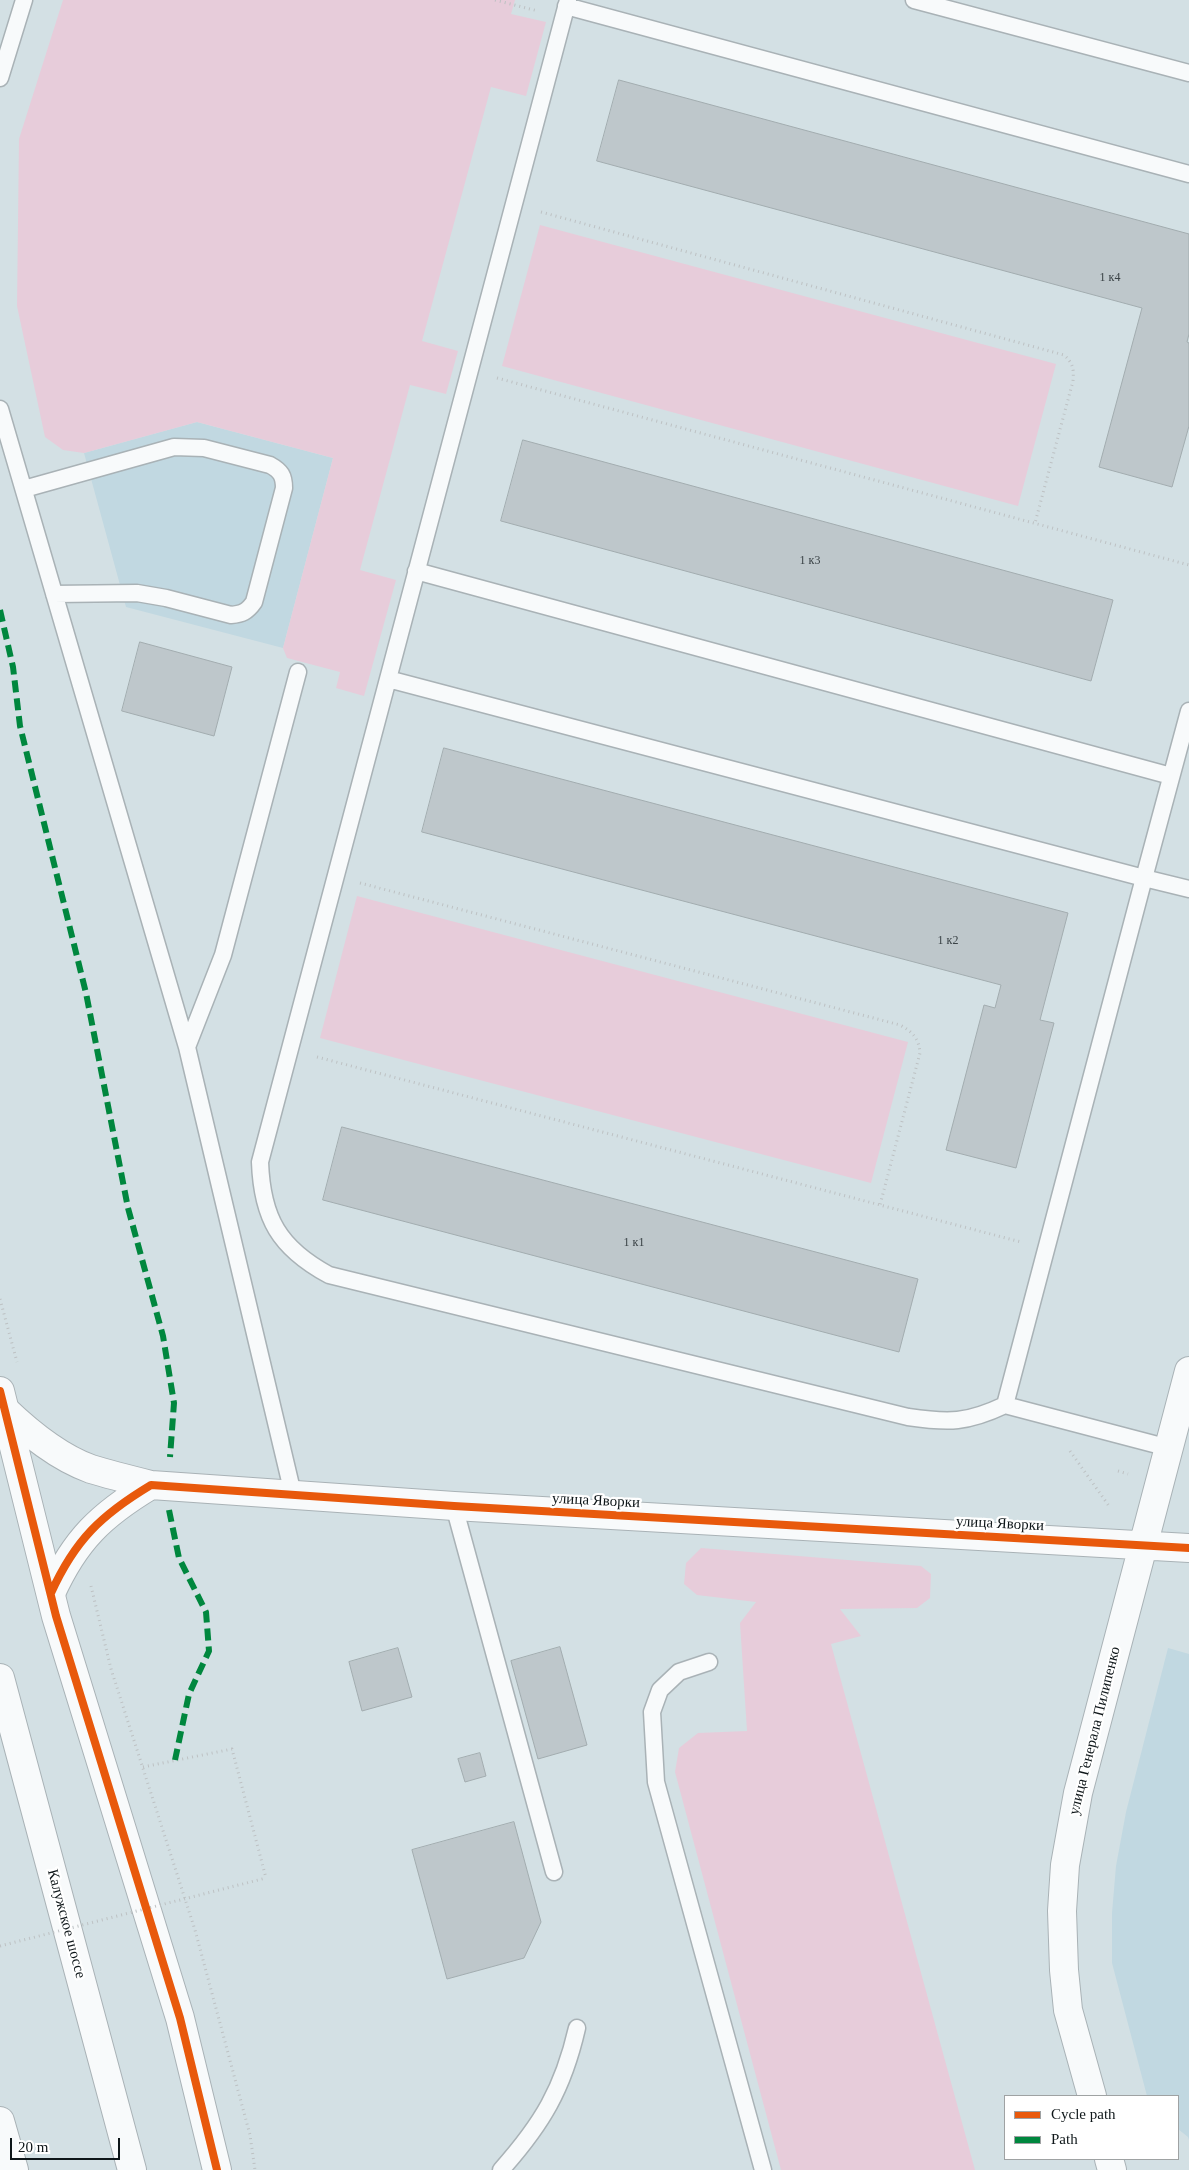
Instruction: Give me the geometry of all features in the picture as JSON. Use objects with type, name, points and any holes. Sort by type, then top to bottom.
[{"type":"main road","name":"улица Генерала Пилипенко","points":[[1092,2095],[1068,2010],[1066,1994],[1062,1911],[1065,1865],[1078,1793],[1189,1371]]},
{"type":"main road","name":"улица Яворки","points":[[2,1401],[38,1439],[61,1455],[90,1468],[151,1486],[454,1506],[1189,1548]]},
{"type":"main road","points":[[2,1401],[50,1593],[180,2018],[217,2170]]},
{"type":"main road","points":[[50,1593],[64,1565],[97,1524],[112,1510],[151,1486]]},
{"type":"main road","name":"Калужское шоссе","points":[[0,1678],[132,2170]]},
{"type":"main road","points":[[0,2121],[14,2170]]},
{"type":"lane","points":[[0,78],[24,0]]},
{"type":"lane","points":[[914,0],[1189,73]]},
{"type":"lane","points":[[1169,1448],[1005,1405],[985,1414],[963,1420],[945,1422],[908,1417],[329,1275],[308,1264],[291,1250],[278,1232],[267,1213],[261,1189],[260,1162],[565,8],[1189,174]]},
{"type":"lane","points":[[0,409],[187,1047],[294,1494]]},
{"type":"lane","points":[[24,489],[174,447],[204,448],[270,466],[279,470],[284,479],[284,488],[254,602],[242,614],[231,615],[137,592],[54,594]]},
{"type":"lane","points":[[416,572],[1171,776]]},
{"type":"lane","points":[[187,1047],[223,955],[298,672]]},
{"type":"lane","points":[[388,678],[1189,890]]},
{"type":"lane","points":[[1005,1405],[1189,711]]},
{"type":"lane","points":[[454,1506],[554,1872]]},
{"type":"lane","points":[[709,1662],[679,1672],[660,1690],[652,1712],[656,1782],[763,2170]]},
{"type":"lane","points":[[501,2170],[523,2145],[553,2100],[570,2059],[577,2028]]},
{"type":"path","points":[[495,0],[565,8]]},
{"type":"path","points":[[513,205],[1064,355],[1071,361],[1074,369],[1073,381],[1035,523]]},
{"type":"path","points":[[470,370],[1189,565]]},
{"type":"path","points":[[336,877],[900,1025],[909,1030],[916,1037],[920,1053],[880,1205]]},
{"type":"path","points":[[290,1050],[1046,1249]]},
{"type":"path","points":[[0,1300],[17,1363]]},
{"type":"path","points":[[1045,1415],[1108,1506]]},
{"type":"path","points":[[94,1576],[91,1586],[111,1669],[195,1930],[250,2135],[255,2170]]},
{"type":"path","points":[[0,1946],[266,1878],[232,1749],[143,1767]]},
{"type":"shaded area","points":[[63,0],[515,0],[511,14],[546,22],[526,96],[491,87],[422,341],[458,351],[446,394],[410,385],[360,570],[396,580],[364,696],[336,688],[340,672],[287,658],[283,648],[333,458],[197,422],[84,453],[63,450],[45,437],[17,306],[19,139]]},
{"type":"shaded area","points":[[540,225],[1056,364],[1018,506],[502,366]]},
{"type":"shaded area","points":[[197,422],[333,458],[283,648],[126,607],[84,453]]},
{"type":"shaded area","points":[[357,896],[908,1042],[871,1183],[320,1038]]},
{"type":"shaded area","points":[[701,1548],[921,1566],[931,1574],[930,1598],[917,1608],[840,1609],[861,1636],[831,1644],[975,2170],[781,2170],[675,1772],[679,1748],[698,1733],[747,1731],[740,1623],[756,1602],[697,1595],[684,1584],[686,1563]]},
{"type":"shaded area","points":[[1168,1648],[1189,1654],[1189,2140],[1179,2130],[1179,2095],[1147,2095],[1112,1963],[1112,1913],[1116,1866],[1126,1812]]},
{"type":"building","points":[[619,80],[1189,234],[1189,334],[1187,342],[1189,343],[1189,426],[1172,487],[1099,467],[1142,308],[597,161]]},
{"type":"building","points":[[523,440],[1113,600],[1091,681],[501,521]]},
{"type":"building","points":[[140,642],[232,667],[214,736],[122,711]]},
{"type":"building","points":[[444,748],[1068,913],[1040,1020],[1054,1023],[1016,1168],[946,1150],[984,1005],[995,1008],[1001,985],[422,832]]},
{"type":"building","points":[[342,1127],[918,1279],[899,1352],[323,1200]]},
{"type":"building","points":[[560,1647],[587,1745],[538,1759],[511,1661]]},
{"type":"building","points":[[398,1648],[412,1697],[362,1711],[349,1662]]},
{"type":"building","points":[[480,1753],[486,1776],[465,1782],[458,1759]]},
{"type":"building","points":[[514,1822],[541,1922],[524,1958],[447,1979],[412,1850]]},
{"type":"marked path","points":[[0,610],[13,667],[20,726],[86,993],[128,1208],[163,1336],[174,1403],[170,1457]]},
{"type":"marked path","points":[[169,1510],[179,1558],[206,1612],[209,1651],[189,1694],[175,1760]]},
{"type":"cycle path","points":[[0,1391],[56,1616],[180,2018],[217,2170]]},
{"type":"cycle path","points":[[51,1593],[70,1558],[91,1530],[118,1507],[151,1485],[454,1506],[1189,1548]]}]
